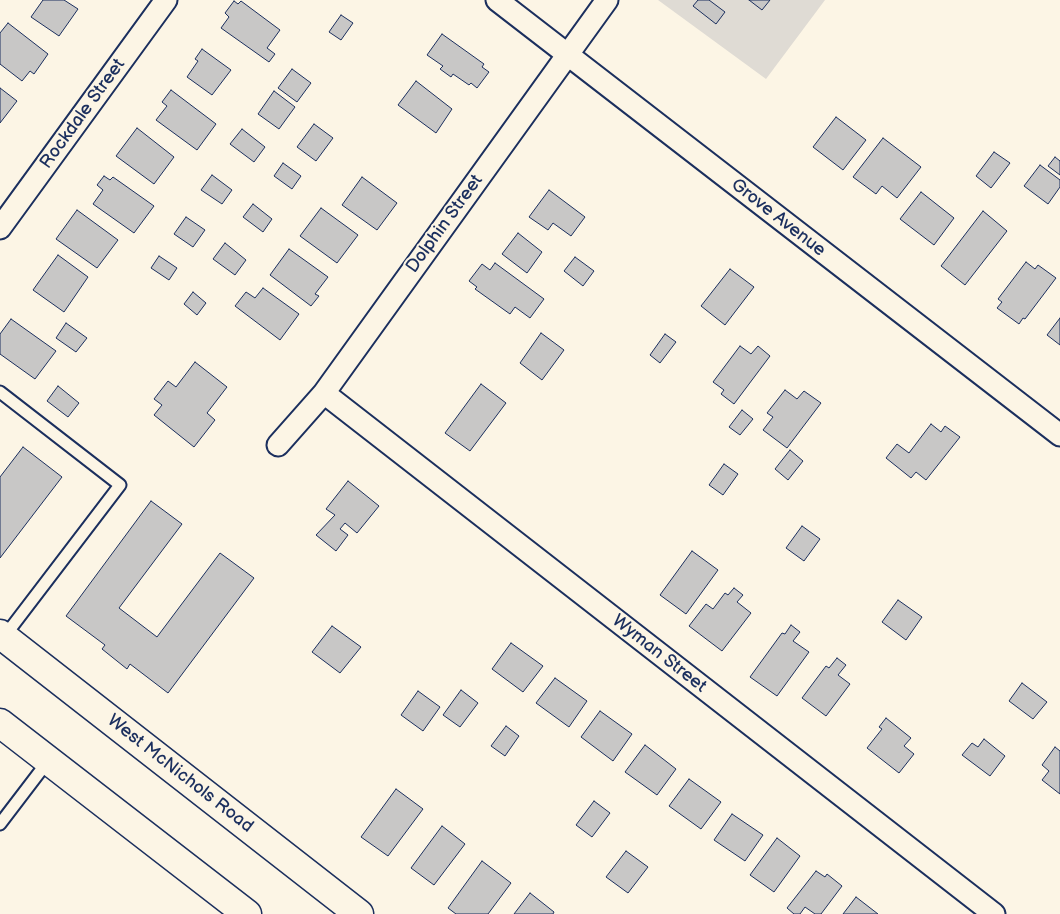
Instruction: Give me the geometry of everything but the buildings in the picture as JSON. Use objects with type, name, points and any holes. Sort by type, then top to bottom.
[{"type":"main road","name":"West McNichols Road","points":[[2,636],[359,914]]},
{"type":"main road","points":[[0,723],[247,914]]},
{"type":"street","name":"Rockdale Street","points":[[0,228],[166,0]]},
{"type":"street","name":"Grove Avenue","points":[[497,0],[1060,435]]},
{"type":"street","name":"Dolphin Street","points":[[278,444],[324,393],[607,0]]},
{"type":"street","name":"Wyman Street","points":[[324,393],[994,914]]},
{"type":"lane","points":[[0,392],[120,485],[2,636]]},
{"type":"lane","points":[[0,824],[48,761]]},
{"type":"shaded area","points":[[658,0],[825,0],[766,79]]}]
